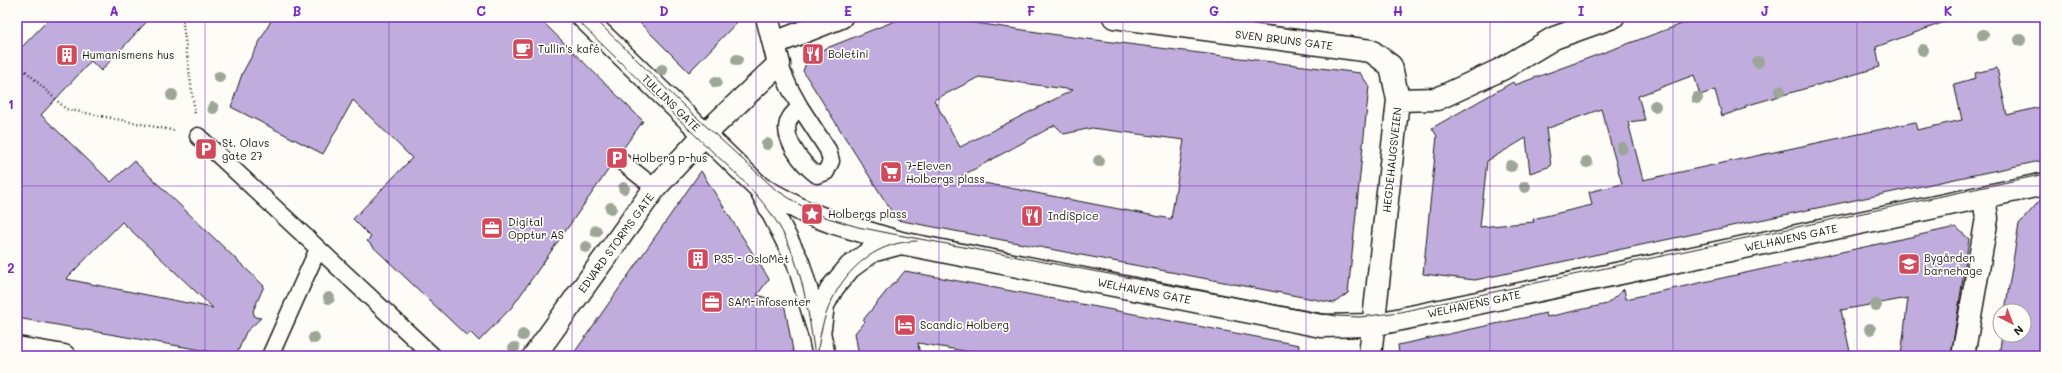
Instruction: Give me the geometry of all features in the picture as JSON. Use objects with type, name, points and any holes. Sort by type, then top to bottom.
[{"type":"street","name":"TULLINS GATE","points":[[584,17],[760,188]]},
{"type":"street","points":[[768,17],[777,53]]},
{"type":"street","points":[[704,135],[793,34],[841,17]]},
{"type":"street","name":"SVEN BRUNS GATE","points":[[1114,17],[1240,26],[1371,51],[1391,66],[1398,100]]},
{"type":"street","name":"HEGDEHAUGSVEIEN","points":[[1370,356],[1398,100],[1437,99],[1502,69],[1554,38],[1612,17]]},
{"type":"street","name":"EDVARD STORMS GATE","points":[[534,356],[655,188],[704,135]]},
{"type":"street","name":"WELHAVENS GATE","points":[[901,243],[1321,326],[1342,327],[1373,325],[2045,184]]},
{"type":"street","points":[[760,188],[805,212],[832,222],[901,243]]},
{"type":"street","points":[[760,188],[798,262],[819,332],[824,356]]},
{"type":"street","points":[[1964,356],[1987,218],[1984,198]]},
{"type":"street","points":[[819,332],[823,305],[833,287],[850,267],[872,251],[901,243]]},
{"type":"street","points":[[17,348],[64,356]]},
{"type":"lane","points":[[777,53],[789,87],[800,107]]},
{"type":"lane","points":[[198,136],[433,356]]},
{"type":"lane","points":[[617,158],[655,188]]},
{"type":"lane","points":[[270,356],[318,249]]},
{"type":"path","points":[[17,63],[66,109],[198,136],[182,17]]},
{"type":"building","points":[[51,17],[151,17],[101,71],[91,61],[41,115],[111,182],[134,161],[264,286],[253,311],[255,317],[261,318],[246,332],[236,356],[17,318],[17,52]],"holes":[[[122,222],[213,308],[66,279]]]},
{"type":"building","points":[[273,17],[538,17],[643,121],[622,150],[614,149],[609,152],[608,161],[611,166],[512,307],[479,341],[470,332],[467,336],[367,241],[371,237],[353,219],[412,158],[353,100],[323,154],[231,107],[242,74]]},
{"type":"building","points":[[634,17],[742,17],[689,72]]},
{"type":"building","points":[[905,17],[935,17],[1064,36],[1360,73],[1369,86],[1348,293],[1334,303],[897,220],[803,71],[809,55]],"holes":[[[979,77],[1073,90],[960,147],[934,100]],[[1055,125],[1064,134],[1092,128],[1184,140],[1171,219],[958,178]]]},
{"type":"building","points":[[1701,17],[1950,17],[1950,20],[1876,47],[1880,67],[1745,106],[1746,108],[1722,116],[1715,90],[1700,95],[1694,75],[1638,96],[1645,120],[1628,122],[1643,180],[1915,122],[1917,130],[1962,120],[1954,84],[1976,78],[1975,73],[1997,68],[2007,115],[2045,106],[2045,160],[1475,280],[1423,274],[1437,136],[1432,128],[1513,82],[1515,85]],"holes":[[[1601,109],[1622,184],[1589,192],[1592,205],[1533,219],[1534,222],[1480,227],[1487,161],[1526,138],[1530,173],[1551,166],[1546,129]]]},
{"type":"building","name":"P35 - OsloMet","points":[[701,171],[769,279],[757,295],[784,303],[794,356],[572,356]]},
{"type":"building","points":[[2043,197],[2045,197],[2045,356],[1999,356],[2001,343],[2032,343],[2032,303],[2006,303],[2019,224]]},
{"type":"building","points":[[1956,227],[1969,239],[1951,356],[1901,356],[1908,298],[1841,310],[1851,356],[1399,356],[1398,345],[1546,313],[1547,317],[1607,304],[1624,289],[1626,299]]},
{"type":"building","points":[[905,271],[1299,345],[1298,356],[993,356],[918,343],[920,356],[859,356],[855,333],[865,321],[863,320]]},
{"type":"tram line","points":[[574,17],[734,172],[769,210],[786,239],[802,282],[815,356]]},
{"type":"tram line","points":[[593,17],[684,106],[775,189],[800,205],[825,217],[858,227],[893,234],[1336,316],[1360,317],[1400,312],[2045,174]]},
{"type":"tram line","points":[[818,352],[821,332],[827,312],[835,293],[846,277],[860,262],[877,251],[896,244],[917,241]]},
{"type":"place","name":"Tullin's kafé","points":[[523,49]]},
{"type":"place","name":"Boletini","points":[[813,54]]},
{"type":"place","name":"Humanismens hus","points":[[67,55]]},
{"type":"place","name":"St. Olavs gate 27","points":[[206,149]]},
{"type":"place","name":"Holberg p-hus","points":[[617,158]]},
{"type":"place","name":"7-Eleven Holbergs plass","points":[[891,172]]},
{"type":"place","name":"Holbergs plass","points":[[812,214]]},
{"type":"place","name":"IndiSpice","points":[[1032,216]]},
{"type":"place","name":"Digital Opptur AS","points":[[492,228]]},
{"type":"place","name":"P35 - OsloMet","points":[[698,259]]},
{"type":"place","name":"Bygården barnehage","points":[[1909,264]]},
{"type":"place","name":"SAM-infosenter","points":[[712,302]]},
{"type":"place","name":"Scandic Holberg","points":[[905,325]]}]
